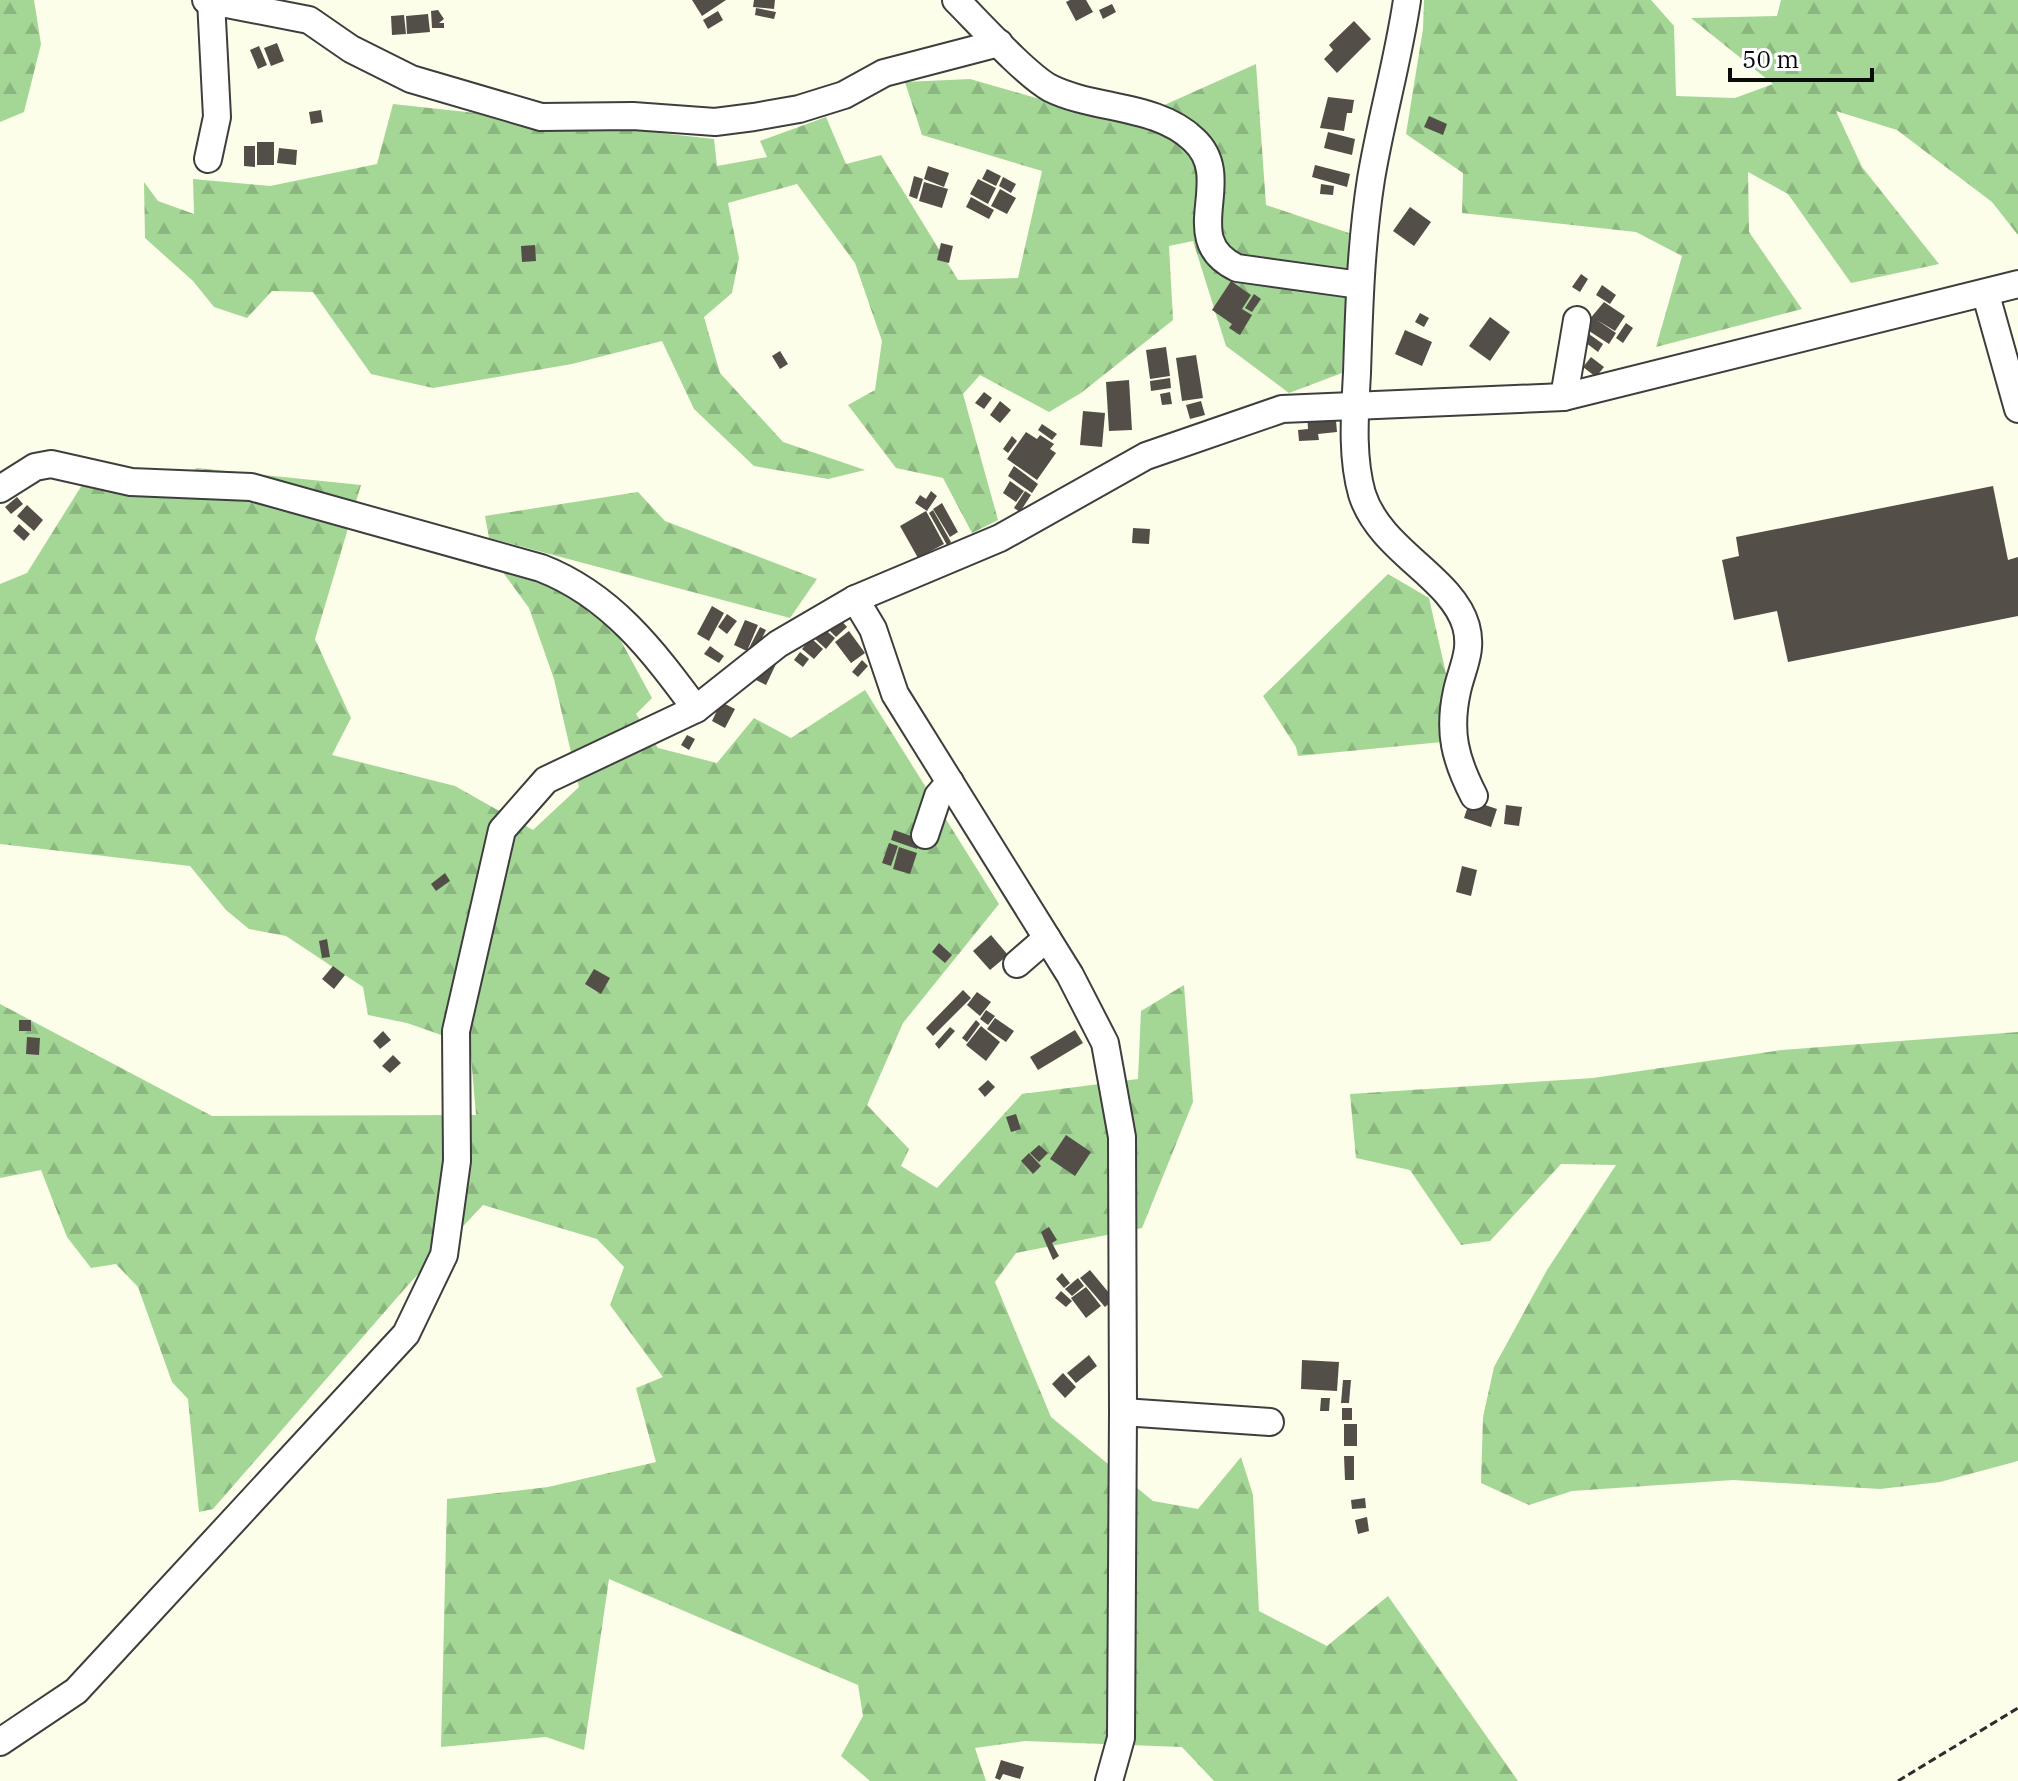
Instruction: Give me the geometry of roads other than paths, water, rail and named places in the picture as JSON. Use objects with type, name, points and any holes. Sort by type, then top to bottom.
[{"type":"street","points":[[956,0],[1049,88],[1156,119],[1193,138],[1211,165],[1208,235],[1212,250],[1223,261],[1237,268],[1360,285]]},
{"type":"street","points":[[1407,0],[1396,69],[1372,178],[1360,285],[1355,449],[1362,493],[1377,526],[1443,591],[1466,624],[1469,657],[1458,690],[1453,728],[1457,762],[1474,796]]},
{"type":"street","points":[[208,159],[217,117],[209,1],[273,10],[309,20],[351,49],[411,79],[541,117],[633,116],[715,122],[754,117],[799,109],[844,95],[884,73],[999,43]]},
{"type":"street","points":[[0,1742],[76,1691],[406,1334],[444,1255],[457,1161],[456,1031],[502,830],[546,780],[696,709],[778,644],[855,599],[1000,538],[1146,456],[1282,409],[1564,397],[1986,295],[2018,284]]},
{"type":"street","points":[[1986,295],[2018,409]]},
{"type":"street","points":[[1564,397],[1577,320]]},
{"type":"street","points":[[0,489],[35,467],[51,464],[131,482],[243,486],[541,568],[585,589],[624,621],[650,647],[696,709]]},
{"type":"street","points":[[855,599],[873,629],[895,694],[1047,938],[1105,1043],[1122,1137],[1121,1738],[1109,1781]]},
{"type":"street","points":[[925,835],[938,796],[950,782]]},
{"type":"street","points":[[1017,964],[1047,938]]},
{"type":"street","points":[[1123,1412],[1270,1422]]}]
